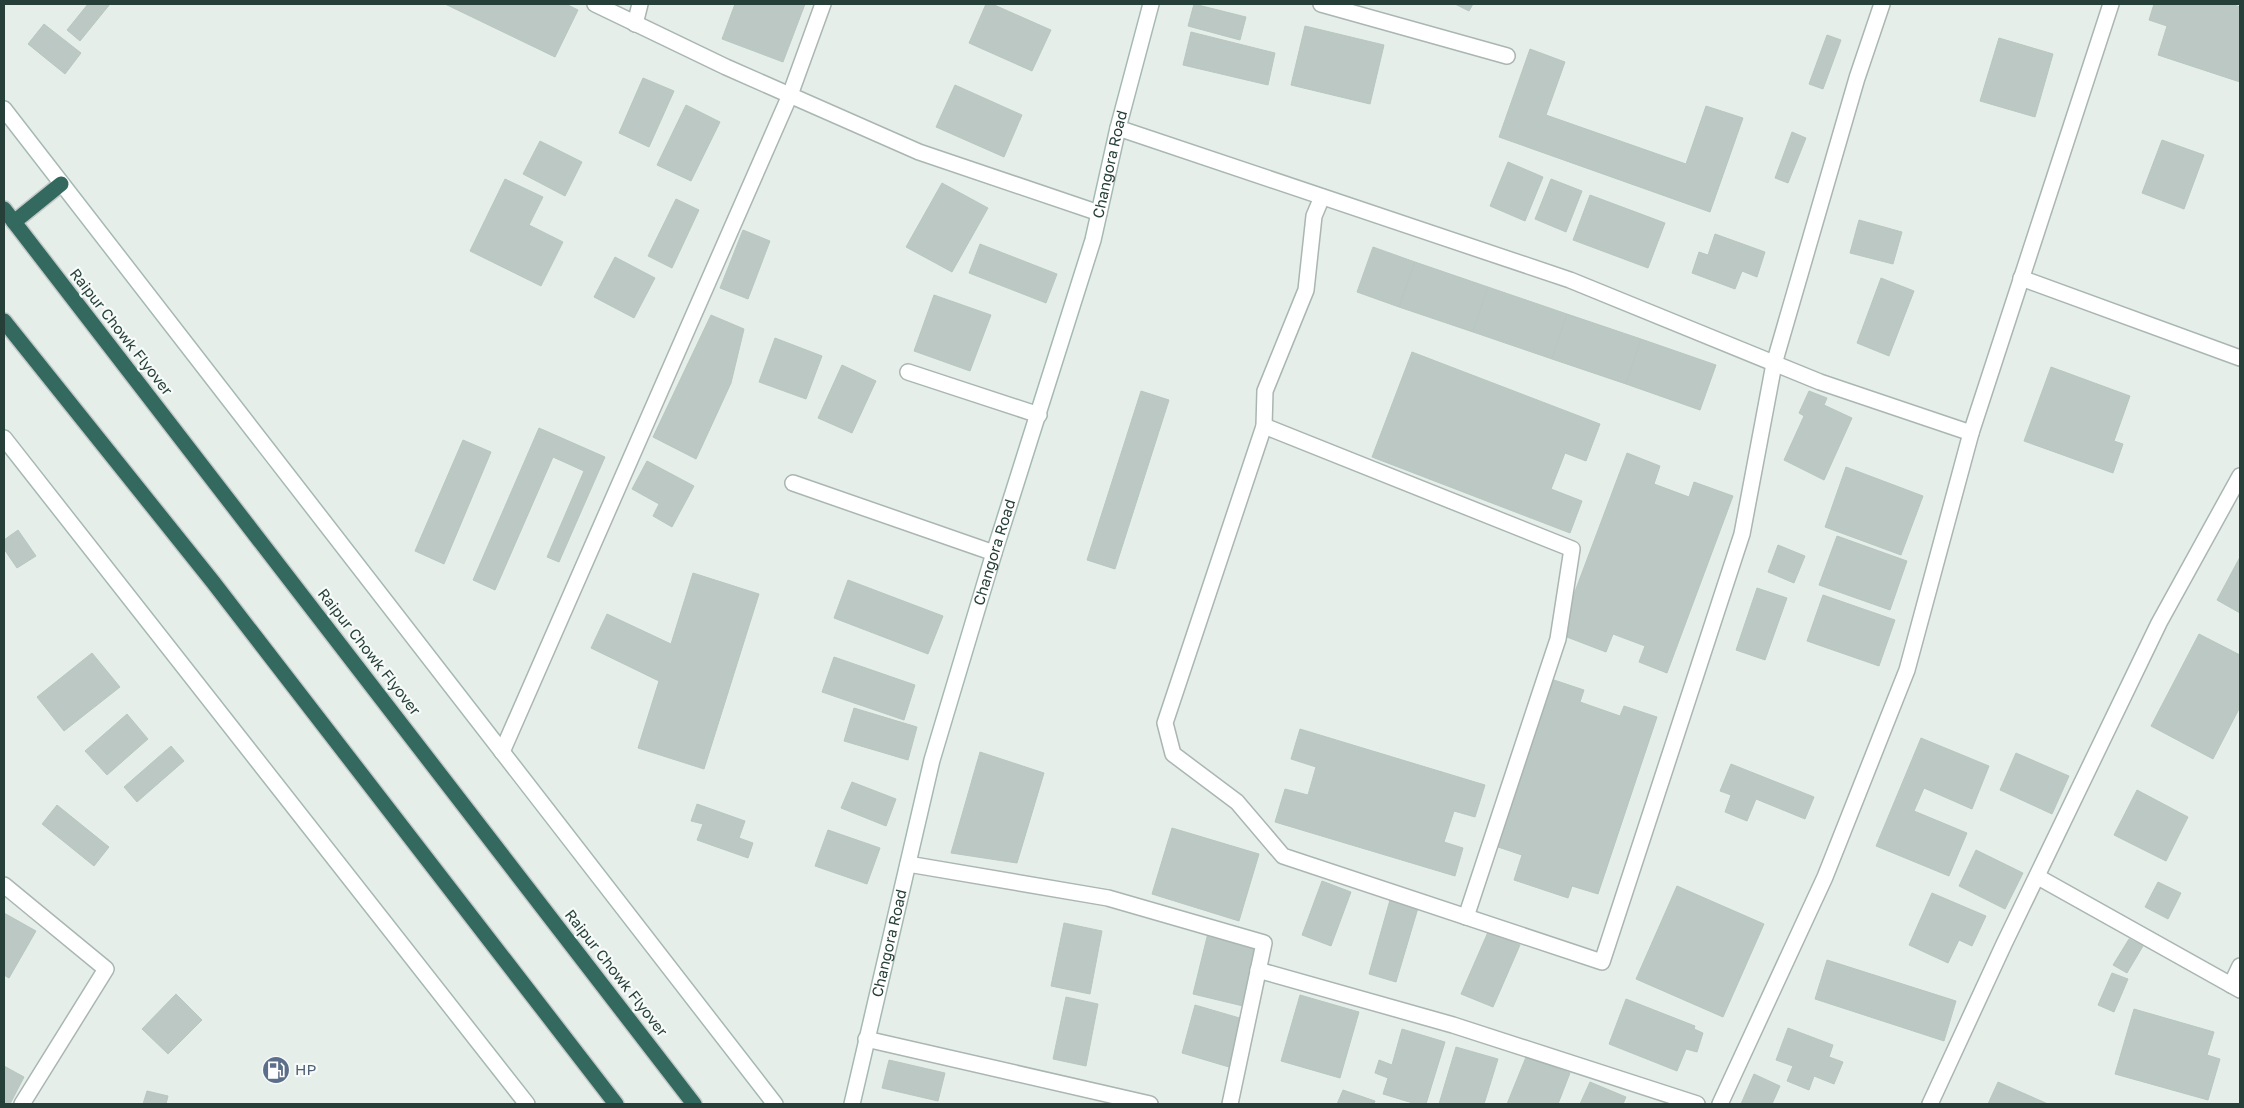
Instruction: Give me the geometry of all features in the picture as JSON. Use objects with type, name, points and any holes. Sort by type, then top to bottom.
[{"type":"highway","points":[[14,222],[61,184]]},
{"type":"highway","name":"Raipur Chowk Flyover","points":[[4,209],[694,1104]]},
{"type":"highway","points":[[4,321],[213,582],[616,1104]]},
{"type":"street","points":[[595,4],[790,95],[919,152],[1099,213]]},
{"type":"street","points":[[635,24],[640,4]]},
{"type":"street","points":[[502,752],[790,95],[823,4]]},
{"type":"street","name":"Changora Road","points":[[852,1104],[932,760],[994,553],[1093,240],[1118,128],[1151,4]]},
{"type":"street","points":[[1320,4],[1507,56]]},
{"type":"street","points":[[1322,197],[1314,216],[1306,290],[1265,391],[1264,426],[1165,723],[1173,754],[1237,802],[1283,856],[1602,962],[1742,534],[1774,364],[1857,78],[1882,4]]},
{"type":"street","points":[[1720,1104],[1825,877],[1907,670],[1970,433],[2111,4]]},
{"type":"street","points":[[4,108],[775,1104]]},
{"type":"street","points":[[1118,128],[1570,280],[1820,382],[1970,433]]},
{"type":"street","points":[[2021,278],[2240,358]]},
{"type":"street","points":[[908,372],[1038,415]]},
{"type":"street","points":[[1264,426],[1572,549],[1558,639],[1466,917]]},
{"type":"street","points":[[4,438],[527,1104]]},
{"type":"street","points":[[1930,1104],[2160,623],[2240,476]]},
{"type":"street","points":[[792,484],[994,553]]},
{"type":"street","points":[[908,864],[1108,898],[1264,943],[1230,1104]]},
{"type":"street","points":[[2038,878],[2236,988],[2240,966]]},
{"type":"street","points":[[4,885],[106,970],[22,1104]]},
{"type":"street","points":[[1258,970],[1453,1025],[1697,1104]]},
{"type":"street","points":[[866,1039],[1150,1104]]},
{"type":"building","points":[[88,4],[110,4],[80,41],[67,30]]},
{"type":"building","points":[[445,4],[566,4],[578,10],[555,57]]},
{"type":"building","points":[[735,4],[805,4],[783,62],[722,39]]},
{"type":"building","points":[[986,4],[992,4],[1051,30],[1032,71],[969,43]]},
{"type":"building","points":[[1194,4],[1246,17],[1240,40],[1188,26]]},
{"type":"building","points":[[1455,4],[1473,4],[1469,11]]},
{"type":"building","points":[[2154,4],[2231,4],[2240,7],[2240,82],[2158,55],[2167,26],[2149,20]]},
{"type":"building","points":[[44,24],[81,53],[65,74],[28,44]]},
{"type":"building","points":[[1305,26],[1384,45],[1370,104],[1291,85]]},
{"type":"building","points":[[1191,32],[1275,53],[1268,85],[1183,65]]},
{"type":"building","points":[[1827,35],[1841,40],[1823,89],[1809,84]]},
{"type":"building","points":[[1999,38],[2053,54],[2035,117],[1980,101]]},
{"type":"building","points":[[1530,49],[1565,62],[1546,115],[1686,164],[1706,106],[1743,118],[1710,212],[1499,137]]},
{"type":"building","points":[[643,78],[674,91],[649,147],[619,133]]},
{"type":"building","points":[[955,85],[1022,115],[1004,157],[936,127]]},
{"type":"building","points":[[686,105],[720,122],[691,181],[657,165]]},
{"type":"building","points":[[1792,132],[1806,138],[1788,183],[1775,178]]},
{"type":"building","points":[[2162,140],[2204,155],[2184,209],[2142,193]]},
{"type":"building","points":[[540,141],[582,162],[565,196],[523,174]]},
{"type":"building","points":[[1508,162],[1543,177],[1525,221],[1490,206]]},
{"type":"building","points":[[505,179],[543,197],[529,225],[563,242],[541,286],[470,251]]},
{"type":"building","points":[[1551,179],[1582,191],[1566,232],[1535,219]]},
{"type":"building","points":[[942,183],[988,208],[952,272],[906,247]]},
{"type":"building","points":[[1590,195],[1665,223],[1648,268],[1573,240]]},
{"type":"building","points":[[676,199],[699,210],[672,268],[648,256]]},
{"type":"building","points":[[1859,220],[1902,232],[1893,264],[1850,253]]},
{"type":"building","points":[[743,230],[770,241],[748,299],[720,288]]},
{"type":"building","points":[[1715,234],[1765,252],[1757,277],[1742,271],[1735,289],[1692,273],[1699,252],[1708,255]]},
{"type":"building","points":[[980,244],[1057,274],[1046,303],[969,273]]},
{"type":"building","points":[[1373,247],[1415,262],[1399,307],[1357,292]]},
{"type":"building","points":[[615,257],[655,278],[634,318],[594,297]]},
{"type":"building","points":[[1415,262],[1488,287],[1473,332],[1399,307]]},
{"type":"building","points":[[1881,278],[1914,291],[1889,356],[1857,343]]},
{"type":"building","points":[[1488,287],[1567,314],[1552,359],[1473,332]]},
{"type":"building","points":[[934,295],[991,315],[970,371],[914,351]]},
{"type":"building","points":[[1567,314],[1641,339],[1626,384],[1552,359]]},
{"type":"building","points":[[711,315],[744,329],[731,383],[696,459],[653,437]]},
{"type":"building","points":[[775,338],[822,356],[806,399],[759,382]]},
{"type":"building","points":[[1641,339],[1716,365],[1700,410],[1626,384]]},
{"type":"building","points":[[1412,352],[1600,424],[1586,461],[1565,453],[1551,489],[1582,501],[1570,533],[1372,457]]},
{"type":"building","points":[[842,365],[876,381],[852,433],[818,418]]},
{"type":"building","points":[[2051,367],[2130,396],[2114,441],[2123,444],[2113,473],[2024,441]]},
{"type":"building","points":[[1141,391],[1169,400],[1115,569],[1087,560]]},
{"type":"building","points":[[1809,391],[1827,398],[1824,405],[1852,418],[1824,480],[1784,460],[1804,416],[1799,413]]},
{"type":"building","points":[[539,428],[605,457],[559,562],[547,557],[584,471],[553,457],[495,590],[473,580]]},
{"type":"building","points":[[463,440],[491,452],[444,564],[415,551]]},
{"type":"building","points":[[1627,453],[1660,466],[1654,484],[1689,497],[1694,482],[1733,496],[1667,673],[1639,662],[1645,646],[1613,634],[1606,652],[1559,634]]},
{"type":"building","points":[[647,461],[694,486],[672,527],[653,516],[659,504],[632,489]]},
{"type":"building","points":[[1846,467],[1923,496],[1901,555],[1825,527]]},
{"type":"building","points":[[18,530],[36,556],[17,568],[4,549],[4,540]]},
{"type":"building","points":[[1837,536],[1907,561],[1890,610],[1819,585]]},
{"type":"building","points":[[1778,545],[1805,556],[1794,583],[1768,572]]},
{"type":"building","points":[[2240,557],[2240,613],[2217,600]]},
{"type":"building","points":[[693,573],[759,594],[704,769],[638,748],[659,681],[591,648],[607,614],[671,644]]},
{"type":"building","points":[[848,580],[943,616],[928,654],[834,618]]},
{"type":"building","points":[[1757,588],[1787,598],[1765,660],[1736,650]]},
{"type":"building","points":[[1823,595],[1895,620],[1879,666],[1807,641]]},
{"type":"building","points":[[2199,634],[2240,655],[2240,707],[2213,759],[2151,726]]},
{"type":"building","points":[[92,653],[120,687],[64,731],[37,697]]},
{"type":"building","points":[[834,657],[915,685],[904,720],[822,692]]},
{"type":"building","points":[[1548,678],[1584,690],[1580,702],[1620,716],[1624,706],[1657,717],[1598,894],[1572,886],[1568,898],[1514,880],[1522,855],[1492,845]]},
{"type":"building","points":[[854,708],[917,727],[908,760],[844,741]]},
{"type":"building","points":[[127,714],[148,739],[107,775],[85,751]]},
{"type":"building","points":[[1300,729],[1485,785],[1475,817],[1454,811],[1444,842],[1463,848],[1455,876],[1275,822],[1285,789],[1308,795],[1316,767],[1291,759]]},
{"type":"building","points":[[1921,738],[1989,766],[1972,809],[1924,788],[1914,811],[1967,833],[1949,876],[1876,846]]},
{"type":"building","points":[[171,746],[184,761],[137,802],[124,787]]},
{"type":"building","points":[[980,752],[1044,773],[1017,863],[951,853]]},
{"type":"building","points":[[2016,753],[2069,776],[2052,814],[2000,790]]},
{"type":"building","points":[[1731,764],[1814,797],[1805,819],[1756,799],[1747,821],[1725,812],[1731,795],[1720,791]]},
{"type":"building","points":[[852,782],[896,799],[886,826],[841,808]]},
{"type":"building","points":[[2137,790],[2188,817],[2166,861],[2114,835]]},
{"type":"building","points":[[697,804],[745,821],[739,838],[753,843],[748,858],[697,840],[703,824],[691,821]]},
{"type":"building","points":[[57,805],[109,847],[94,866],[42,824]]},
{"type":"building","points":[[1172,828],[1259,854],[1239,921],[1152,894]]},
{"type":"building","points":[[828,830],[880,848],[867,884],[815,866]]},
{"type":"building","points":[[1976,850],[2023,873],[2005,909],[1959,886]]},
{"type":"building","points":[[1322,881],[1351,892],[1331,946],[1302,935]]},
{"type":"building","points":[[2158,882],[2181,893],[2168,919],[2145,907]]},
{"type":"building","points":[[1677,886],[1764,924],[1723,1017],[1636,979]]},
{"type":"building","points":[[1932,893],[1986,916],[1972,946],[1959,940],[1948,963],[1909,945]]},
{"type":"building","points":[[1390,900],[1418,908],[1396,982],[1369,974]]},
{"type":"building","points":[[4,913],[36,931],[9,978],[4,975]]},
{"type":"building","points":[[1064,923],[1102,931],[1090,994],[1051,986]]},
{"type":"building","points":[[1488,932],[1520,945],[1493,1007],[1461,994]]},
{"type":"building","points":[[1208,933],[1258,945],[1243,1006],[1193,994]]},
{"type":"building","points":[[2129,939],[2143,946],[2127,973],[2113,965]]},
{"type":"building","points":[[1827,960],[1956,1001],[1944,1041],[1815,999]]},
{"type":"building","points":[[2112,973],[2128,979],[2114,1012],[2098,1005]]},
{"type":"building","points":[[176,994],[202,1020],[168,1054],[142,1029]]},
{"type":"building","points":[[1300,995],[1359,1012],[1340,1078],[1281,1061]]},
{"type":"building","points":[[1066,997],[1098,1004],[1086,1066],[1053,1059]]},
{"type":"building","points":[[1626,999],[1695,1026],[1694,1029],[1703,1033],[1697,1052],[1686,1049],[1677,1071],[1609,1044]]},
{"type":"building","points":[[1195,1005],[1243,1019],[1229,1067],[1182,1053]]},
{"type":"building","points":[[2134,1009],[2214,1032],[2207,1055],[2220,1059],[2208,1100],[2115,1074]]},
{"type":"building","points":[[1788,1028],[1833,1045],[1829,1057],[1843,1062],[1834,1084],[1814,1076],[1809,1090],[1787,1081],[1793,1066],[1776,1060]]},
{"type":"building","points":[[1402,1029],[1445,1042],[1426,1104],[1416,1104],[1383,1094],[1388,1078],[1375,1073],[1379,1060],[1392,1065]]},
{"type":"building","points":[[1456,1047],[1498,1059],[1484,1104],[1439,1104]]},
{"type":"building","points":[[1526,1057],[1570,1073],[1558,1104],[1507,1104]]},
{"type":"building","points":[[889,1060],[945,1073],[938,1101],[882,1088]]},
{"type":"building","points":[[4,1066],[24,1077],[10,1104],[4,1104]]},
{"type":"building","points":[[1754,1074],[1780,1086],[1772,1104],[1741,1104]]},
{"type":"building","points":[[1590,1082],[1626,1097],[1623,1104],[1580,1104]]},
{"type":"building","points":[[1998,1082],[2048,1104],[1988,1104]]},
{"type":"building","points":[[1343,1090],[1375,1101],[1374,1104],[1337,1104]]},
{"type":"building","points":[[147,1091],[168,1096],[166,1104],[143,1104]]},
{"type":"place","name":"HP","points":[[276,1070]]}]
